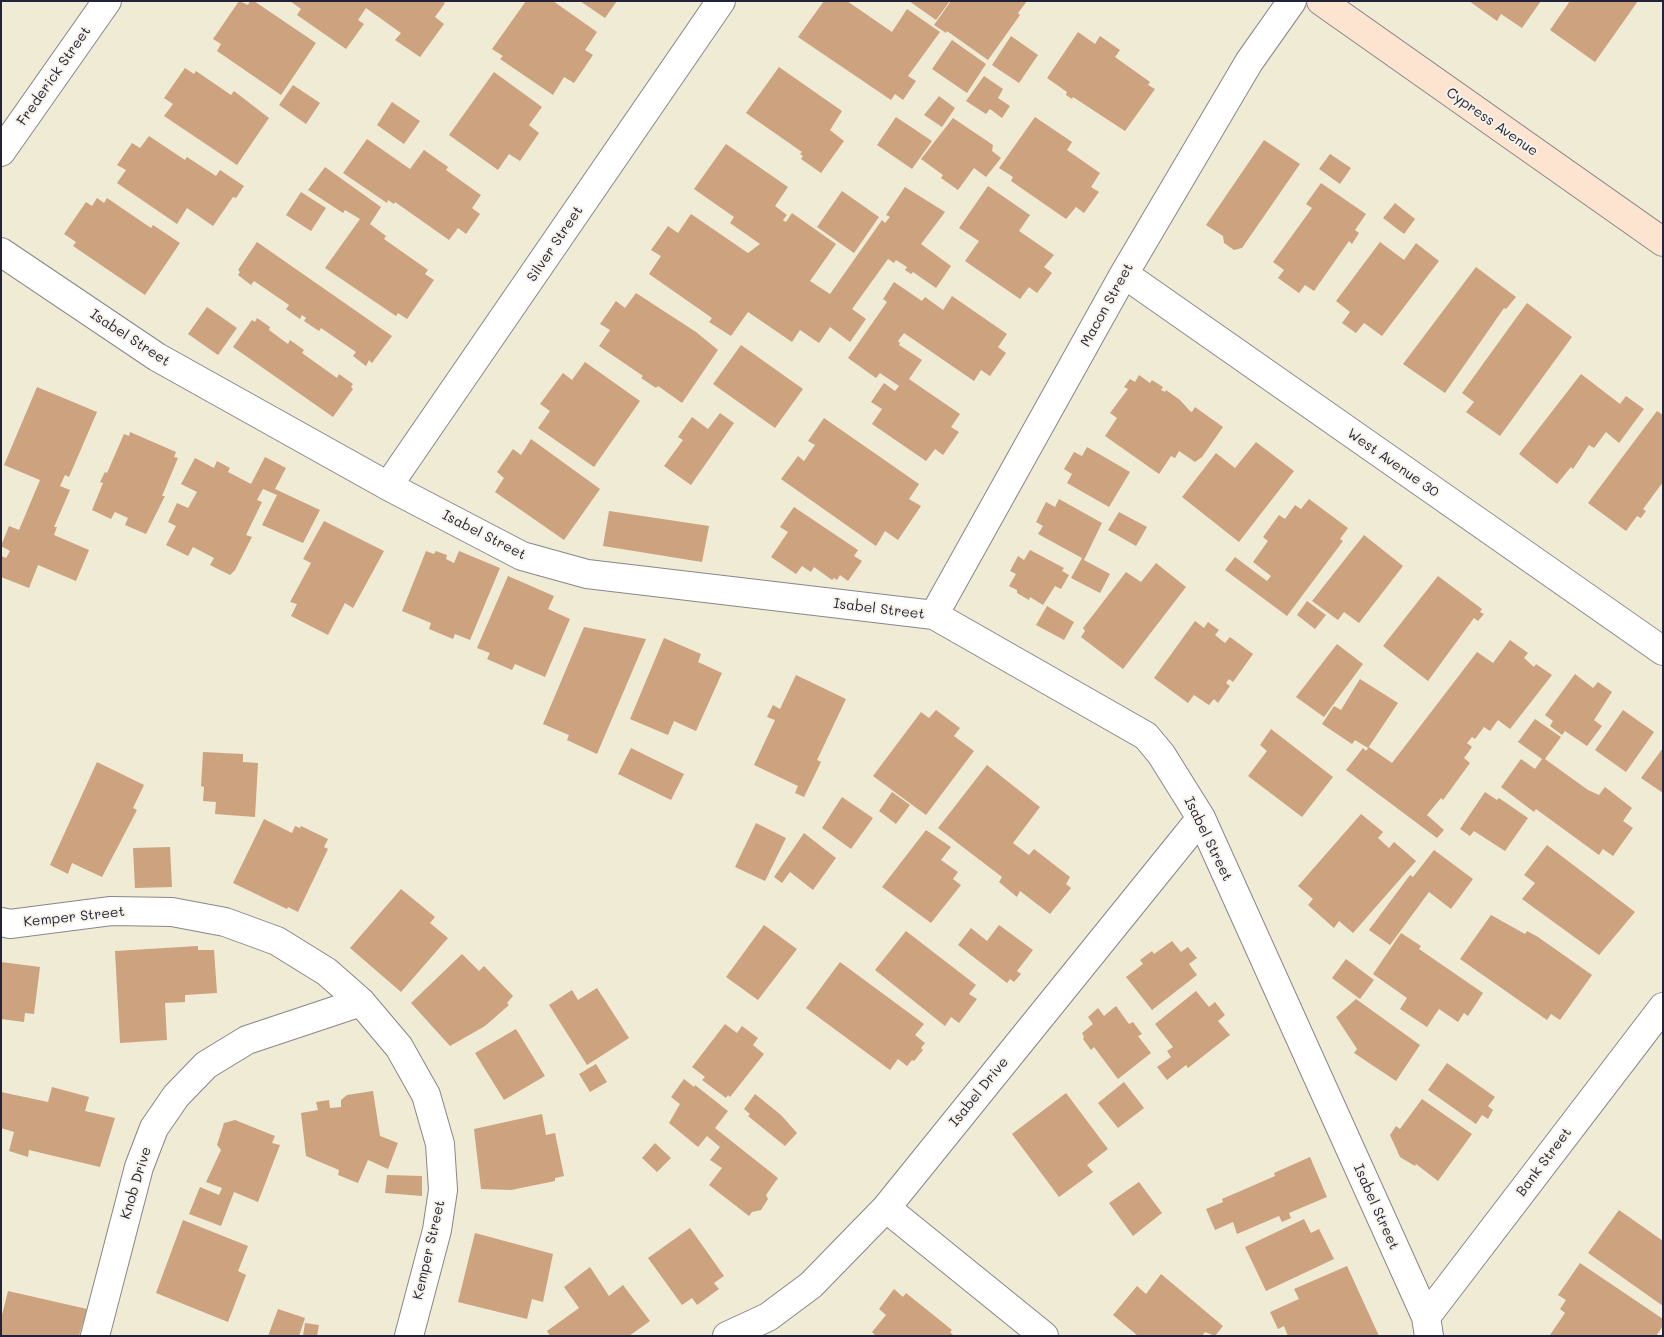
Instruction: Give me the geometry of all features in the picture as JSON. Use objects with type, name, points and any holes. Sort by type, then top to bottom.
[{"type":"street","name":"Frederick Street","points":[[1,152],[107,1]]},
{"type":"street","name":"Silver Street","points":[[388,486],[721,1]]},
{"type":"street","name":"Macon Street","points":[[934,615],[1124,274],[1249,62],[1292,1]]},
{"type":"street","name":"Cypress Avenue","points":[[1322,1],[1663,242]]},
{"type":"street","name":"Isabel Street","points":[[1,252],[157,357],[388,486],[522,556],[587,574],[934,615],[1146,736],[1161,754],[1201,818],[1427,1326]]},
{"type":"street","name":"West Avenue 30","points":[[1124,274],[1663,651]]},
{"type":"street","name":"Isabel Drive","points":[[886,1208],[1201,818]]},
{"type":"street","name":"Kemper Street","points":[[1,922],[10,924],[111,911],[172,912],[225,922],[276,941],[327,972],[361,1002],[399,1047],[426,1095],[440,1144],[443,1190],[437,1230],[409,1336]]},
{"type":"street","name":"Knob Drive","points":[[95,1336],[139,1167],[154,1128],[176,1096],[206,1065],[247,1040],[361,1002]]},
{"type":"street","name":"Bank Street","points":[[1427,1326],[1663,1007]]},
{"type":"street","points":[[727,1336],[768,1317],[811,1284],[886,1208],[1044,1336]]},
{"type":"building","points":[[239,1],[248,5],[250,1],[254,1],[316,43],[281,95],[217,51],[221,44],[213,39]]},
{"type":"building","points":[[290,1],[442,1],[445,3],[435,17],[444,24],[420,57],[395,40],[401,33],[366,8],[358,20],[364,24],[346,49],[297,15],[301,9]]},
{"type":"building","points":[[526,1],[553,1],[597,32],[585,50],[593,55],[574,83],[564,77],[553,95],[500,59],[503,56],[492,49]]},
{"type":"building","points":[[580,1],[617,1],[605,18]]},
{"type":"building","points":[[824,1],[847,1],[892,32],[907,9],[940,32],[908,76],[916,81],[903,100],[895,94],[891,100],[798,37]]},
{"type":"building","points":[[909,1],[950,1],[936,20]]},
{"type":"building","points":[[951,1],[1027,1],[1018,13],[1020,15],[988,60],[947,31],[946,33],[934,25]]},
{"type":"building","points":[[1469,1],[1541,1],[1522,28],[1501,14],[1497,21]]},
{"type":"building","points":[[1570,1],[1638,1],[1595,62],[1550,30]]},
{"type":"building","points":[[1078,32],[1095,44],[1100,36],[1120,50],[1115,57],[1150,82],[1148,85],[1155,89],[1125,131],[1073,97],[1072,99],[1066,95],[1067,92],[1047,78]]},
{"type":"building","points":[[1011,36],[1038,55],[1019,83],[992,65]]},
{"type":"building","points":[[952,40],[986,64],[967,93],[932,69]]},
{"type":"building","points":[[779,67],[842,111],[830,130],[844,141],[821,173],[801,159],[803,156],[800,154],[802,152],[746,113]]},
{"type":"building","points":[[185,68],[194,74],[196,71],[231,95],[234,91],[269,118],[237,165],[164,116],[173,104],[164,98]]},
{"type":"building","points":[[494,72],[542,107],[529,125],[539,133],[520,161],[509,154],[498,170],[449,135]]},
{"type":"building","points":[[984,76],[1003,89],[998,98],[1010,106],[1002,118],[990,109],[986,114],[966,101]]},
{"type":"building","points":[[293,85],[320,103],[306,124],[279,105]]},
{"type":"building","points":[[939,96],[955,108],[942,127],[924,115]]},
{"type":"building","points":[[392,102],[420,121],[404,144],[377,125]]},
{"type":"building","points":[[896,117],[932,141],[912,169],[877,145]]},
{"type":"building","points":[[1035,117],[1072,142],[1067,150],[1100,173],[1091,187],[1099,192],[1084,213],[1076,207],[1066,219],[1011,181],[1013,177],[999,168]]},
{"type":"building","points":[[953,118],[993,145],[992,151],[1001,158],[986,177],[974,168],[958,190],[941,178],[943,175],[921,159]]},
{"type":"building","points":[[149,136],[185,160],[187,157],[216,176],[220,170],[244,186],[236,198],[233,197],[213,226],[187,208],[177,224],[117,183],[126,170],[117,165],[132,143],[140,148]]},
{"type":"building","points":[[367,139],[410,169],[424,150],[448,167],[446,170],[481,195],[472,208],[480,214],[466,234],[458,228],[449,240],[395,202],[394,204],[388,200],[387,203],[343,173]]},
{"type":"building","points":[[1264,140],[1300,164],[1242,248],[1234,250],[1224,243],[1223,236],[1206,225]]},
{"type":"building","points":[[726,144],[788,187],[775,206],[787,215],[783,220],[786,222],[792,213],[836,244],[810,281],[830,294],[882,220],[885,223],[890,217],[886,215],[905,187],[945,212],[921,244],[951,266],[936,288],[913,272],[911,274],[905,270],[907,267],[896,260],[894,263],[888,259],[852,309],[866,319],[850,342],[830,327],[819,343],[800,330],[792,342],[748,312],[731,336],[709,322],[712,318],[649,274],[661,256],[651,250],[668,226],[678,233],[691,214],[748,253],[760,244],[730,223],[734,217],[694,189]]},
{"type":"building","points":[[1330,154],[1351,168],[1340,184],[1319,169]]},
{"type":"building","points":[[325,167],[381,207],[370,224],[386,236],[384,239],[428,270],[425,274],[434,280],[407,319],[398,313],[396,316],[325,268],[360,219],[345,210],[343,213],[308,190]]},
{"type":"building","points":[[1321,183],[1366,214],[1355,230],[1359,233],[1352,244],[1349,241],[1314,291],[1305,285],[1299,293],[1278,278],[1284,270],[1273,262],[1312,208],[1306,204]]},
{"type":"building","points":[[988,186],[1030,215],[1019,231],[1054,255],[1044,267],[1052,273],[1037,293],[1029,287],[1020,299],[965,261],[979,241],[959,228]]},
{"type":"building","points":[[842,191],[879,217],[854,253],[817,227]]},
{"type":"building","points":[[301,192],[326,208],[311,231],[286,215]]},
{"type":"building","points":[[97,198],[104,203],[107,198],[151,228],[153,225],[180,243],[145,295],[73,246],[76,242],[64,234],[86,202],[92,206]]},
{"type":"building","points":[[1395,203],[1415,219],[1404,234],[1383,218]]},
{"type":"building","points":[[257,242],[392,336],[372,363],[369,360],[366,366],[353,356],[356,352],[321,328],[319,331],[304,321],[306,318],[302,315],[300,319],[286,309],[289,305],[254,281],[251,285],[238,275],[240,272],[238,270]]},
{"type":"building","points":[[1380,242],[1404,260],[1416,243],[1439,261],[1382,336],[1364,323],[1356,333],[1342,323],[1350,312],[1336,301]]},
{"type":"building","points":[[1476,267],[1516,297],[1506,309],[1504,308],[1445,393],[1403,364]]},
{"type":"building","points":[[894,282],[922,301],[925,297],[943,310],[952,296],[1007,334],[998,347],[1006,353],[990,376],[981,370],[974,381],[904,333],[898,341],[899,345],[922,360],[909,379],[960,414],[951,427],[959,432],[943,455],[935,449],[926,461],[872,424],[882,409],[871,402],[884,383],[895,391],[899,386],[880,373],[876,378],[848,358],[887,302],[883,299]]},
{"type":"building","points":[[636,293],[696,332],[718,350],[682,403],[658,386],[656,388],[641,378],[643,376],[599,346],[610,330],[600,324],[616,301],[625,308]]},
{"type":"building","points":[[1527,303],[1572,337],[1500,436],[1466,412],[1474,402],[1462,393]]},
{"type":"building","points":[[207,307],[237,328],[218,355],[188,334]]},
{"type":"building","points":[[257,318],[288,344],[290,340],[304,350],[302,353],[337,378],[339,374],[353,384],[351,387],[353,389],[333,417],[233,347],[252,320],[255,322]]},
{"type":"building","points":[[741,345],[803,389],[775,428],[713,384]]},
{"type":"building","points":[[585,362],[640,401],[594,467],[538,428],[550,411],[540,404],[563,373],[572,380]]},
{"type":"building","points":[[1581,374],[1620,404],[1626,396],[1644,409],[1619,443],[1606,432],[1594,448],[1589,445],[1573,469],[1571,467],[1557,484],[1519,454]]},
{"type":"building","points":[[1139,375],[1150,383],[1152,380],[1163,387],[1161,390],[1165,392],[1166,390],[1180,400],[1190,411],[1192,412],[1195,407],[1223,427],[1202,457],[1195,462],[1179,451],[1175,458],[1171,456],[1159,474],[1105,436],[1117,418],[1110,413],[1128,389],[1124,387],[1130,379],[1135,382]]},
{"type":"building","points":[[37,387],[97,412],[69,477],[65,475],[60,486],[70,490],[54,527],[57,527],[54,535],[89,550],[76,581],[38,565],[29,588],[1,577],[1,556],[6,558],[10,551],[1,546],[9,526],[19,530],[40,480],[4,465]]},
{"type":"building","points":[[1657,411],[1663,415],[1663,482],[1643,509],[1646,511],[1641,518],[1637,516],[1626,531],[1588,503]]},
{"type":"building","points":[[720,413],[734,423],[691,485],[664,466],[683,440],[678,437],[692,417],[708,429]]},
{"type":"building","points":[[824,418],[919,484],[909,499],[921,506],[898,540],[885,531],[876,546],[781,479],[798,456],[804,461],[815,445],[808,441]]},
{"type":"building","points":[[130,432],[176,452],[174,457],[178,458],[162,496],[165,496],[146,534],[125,525],[128,518],[115,512],[111,519],[92,510],[103,483],[100,482],[105,472],[107,473],[124,434],[129,436]]},
{"type":"building","points":[[531,439],[600,489],[564,540],[495,492],[504,478],[497,472],[513,449],[521,455]]},
{"type":"building","points":[[1256,442],[1294,471],[1239,542],[1182,497],[1216,453],[1235,468]]},
{"type":"building","points":[[1087,447],[1130,472],[1109,507],[1067,483],[1072,474],[1064,469],[1074,452],[1082,456]]},
{"type":"building","points":[[265,457],[286,468],[275,489],[320,510],[303,543],[262,525],[277,495],[263,489],[257,500],[262,502],[246,535],[252,537],[235,570],[230,575],[210,565],[214,558],[193,547],[188,556],[166,545],[176,526],[168,522],[177,503],[188,508],[197,492],[181,484],[195,458],[214,468],[217,461],[230,468],[228,472],[251,484]]},
{"type":"building","points":[[1059,499],[1102,523],[1084,560],[1110,574],[1100,593],[1071,578],[1082,558],[1038,534],[1043,526],[1036,522],[1046,502],[1055,507]]},
{"type":"building","points":[[1309,499],[1348,528],[1340,539],[1343,541],[1287,616],[1225,570],[1235,557],[1267,581],[1271,576],[1253,562],[1268,541],[1263,537],[1279,515],[1285,519],[1295,505],[1301,509]]},
{"type":"building","points":[[794,507],[858,550],[854,556],[862,561],[848,581],[840,575],[837,580],[834,578],[832,580],[814,567],[811,572],[802,566],[796,574],[771,557],[788,532],[780,527]]},
{"type":"building","points":[[609,511],[709,526],[702,562],[603,546]]},
{"type":"building","points":[[1119,512],[1147,527],[1136,546],[1108,530]]},
{"type":"building","points":[[324,521],[384,551],[353,608],[345,603],[328,635],[291,616],[297,604],[290,602],[311,563],[303,559]]},
{"type":"building","points":[[1364,535],[1403,566],[1359,623],[1344,612],[1338,620],[1312,601]]},
{"type":"building","points":[[1030,550],[1064,568],[1062,571],[1069,575],[1061,589],[1055,586],[1043,605],[1030,597],[1029,600],[1009,586],[1016,574],[1010,571],[1018,556],[1024,560]]},
{"type":"building","points":[[426,551],[434,554],[436,551],[447,555],[446,559],[454,563],[459,551],[500,568],[470,640],[455,634],[453,639],[429,629],[431,623],[402,611]]},
{"type":"building","points":[[1156,563],[1186,587],[1123,669],[1081,637],[1085,631],[1083,628],[1126,572],[1141,582]]},
{"type":"building","points":[[508,576],[554,596],[548,609],[570,619],[545,677],[515,664],[512,670],[487,659],[490,653],[477,648]]},
{"type":"building","points":[[1438,576],[1482,609],[1480,612],[1484,614],[1478,621],[1474,618],[1428,681],[1383,646]]},
{"type":"building","points":[[1307,601],[1326,615],[1315,629],[1297,615]]},
{"type":"building","points":[[1047,606],[1074,622],[1064,640],[1036,625]]},
{"type":"building","points":[[1195,621],[1204,628],[1208,622],[1219,630],[1215,635],[1225,643],[1230,637],[1253,654],[1233,682],[1229,679],[1226,683],[1230,686],[1218,703],[1214,699],[1209,705],[1194,695],[1188,703],[1154,678]]},
{"type":"building","points":[[584,627],[646,639],[597,754],[567,740],[569,735],[543,724]]},
{"type":"building","points":[[664,638],[701,654],[698,662],[722,673],[696,731],[674,721],[668,735],[630,719]]},
{"type":"building","points":[[1510,640],[1528,653],[1524,658],[1534,667],[1536,664],[1552,675],[1510,729],[1498,720],[1490,731],[1484,727],[1475,739],[1472,737],[1467,743],[1472,747],[1464,758],[1470,763],[1443,800],[1441,798],[1427,815],[1444,830],[1437,838],[1346,770],[1363,748],[1366,751],[1369,747],[1392,763],[1477,652],[1493,663]]},
{"type":"building","points":[[1337,644],[1363,664],[1324,717],[1296,697]]},
{"type":"building","points":[[1575,674],[1593,688],[1598,682],[1612,692],[1594,720],[1602,726],[1587,746],[1565,731],[1562,735],[1550,726],[1553,721],[1545,715]]},
{"type":"building","points":[[796,675],[846,699],[817,760],[821,762],[804,797],[795,793],[798,786],[754,765],[775,720],[767,717],[773,705],[780,709]]},
{"type":"building","points":[[1360,679],[1398,703],[1368,748],[1355,740],[1352,744],[1322,724],[1334,706],[1341,710]]},
{"type":"building","points":[[936,710],[960,728],[954,736],[974,751],[926,815],[873,776],[921,712],[929,718]]},
{"type":"building","points":[[1623,710],[1654,732],[1626,772],[1595,750]]},
{"type":"building","points":[[1535,719],[1561,737],[1545,759],[1588,790],[1599,795],[1605,787],[1632,808],[1623,821],[1633,828],[1613,856],[1603,849],[1599,855],[1536,809],[1534,812],[1501,787],[1521,759],[1535,769],[1542,759],[1518,742]]},
{"type":"building","points":[[1271,729],[1333,777],[1302,817],[1248,776],[1267,751],[1260,745]]},
{"type":"building","points":[[631,748],[684,774],[671,800],[618,774]]},
{"type":"building","points":[[1663,748],[1663,793],[1641,778]]},
{"type":"building","points":[[203,752],[243,754],[243,762],[258,763],[255,817],[215,814],[216,802],[203,801],[204,787],[201,786]]},
{"type":"building","points":[[97,762],[144,785],[133,808],[137,810],[102,877],[72,863],[68,874],[50,865]]},
{"type":"building","points":[[987,765],[1040,807],[1013,843],[1029,855],[1034,849],[1070,877],[1066,884],[1071,888],[1050,914],[1020,891],[1017,897],[999,882],[1002,877],[938,828]]},
{"type":"building","points":[[892,792],[910,805],[896,824],[879,811]]},
{"type":"building","points":[[1485,792],[1497,800],[1499,798],[1528,818],[1505,851],[1474,831],[1470,836],[1460,829]]},
{"type":"building","points":[[842,797],[873,818],[851,849],[822,828]]},
{"type":"building","points":[[1361,814],[1383,832],[1378,838],[1389,848],[1394,842],[1416,861],[1353,933],[1339,921],[1334,928],[1308,905],[1313,899],[1298,886]]},
{"type":"building","points":[[264,819],[292,833],[295,826],[300,828],[301,826],[328,839],[324,847],[328,849],[298,912],[288,907],[287,909],[233,883]]},
{"type":"building","points":[[756,823],[786,838],[765,881],[735,867]]},
{"type":"building","points":[[926,830],[951,847],[941,860],[958,872],[953,879],[961,885],[931,923],[882,887]]},
{"type":"building","points":[[804,833],[836,858],[813,890],[790,872],[782,883],[774,877]]},
{"type":"building","points":[[1547,845],[1635,912],[1599,955],[1522,899],[1535,883],[1524,875]]},
{"type":"building","points":[[170,847],[172,887],[135,888],[133,848]]},
{"type":"building","points":[[1434,850],[1473,879],[1451,909],[1429,892],[1390,945],[1369,930],[1410,875],[1413,877]]},
{"type":"building","points":[[401,889],[435,917],[430,923],[448,938],[401,992],[350,948]]},
{"type":"building","points":[[1491,915],[1525,934],[1527,931],[1538,937],[1592,975],[1560,1020],[1551,1014],[1547,1020],[1460,959]]},
{"type":"building","points":[[764,925],[797,949],[758,1000],[726,977]]},
{"type":"building","points":[[999,925],[1033,950],[1017,971],[1021,974],[1014,982],[1010,979],[1007,983],[958,945],[971,928],[987,941]]},
{"type":"building","points":[[906,931],[976,985],[969,994],[977,999],[959,1023],[951,1017],[945,1026],[875,970]]},
{"type":"building","points":[[1401,933],[1421,946],[1419,949],[1483,993],[1468,1016],[1464,1013],[1458,1022],[1439,1009],[1427,1027],[1400,1009],[1407,998],[1373,974]]},
{"type":"building","points":[[1172,941],[1181,952],[1188,947],[1197,958],[1189,964],[1197,975],[1152,1010],[1126,977],[1143,964],[1140,960],[1152,951],[1154,954]]},
{"type":"building","points":[[198,946],[198,950],[214,950],[217,993],[185,995],[185,1002],[165,1003],[167,1040],[120,1043],[115,951]]},
{"type":"building","points":[[462,954],[479,971],[484,966],[513,996],[507,1003],[509,1005],[485,1026],[450,1046],[411,1003]]},
{"type":"building","points":[[1346,959],[1374,980],[1360,999],[1332,978]]},
{"type":"building","points":[[1,962],[40,967],[34,1014],[25,1013],[24,1022],[1,1019]]},
{"type":"building","points":[[840,962],[924,1024],[915,1035],[925,1043],[921,1048],[923,1050],[907,1066],[898,1059],[890,1070],[806,1008]]},
{"type":"building","points":[[597,988],[629,1038],[587,1065],[549,1005],[572,990],[578,1000]]},
{"type":"building","points":[[1196,991],[1209,1007],[1215,1002],[1225,1015],[1218,1021],[1230,1035],[1188,1068],[1186,1065],[1167,1080],[1157,1067],[1171,1057],[1167,1051],[1173,1047],[1155,1024]]},
{"type":"building","points":[[1356,999],[1420,1045],[1396,1081],[1354,1053],[1357,1049],[1336,1017]]},
{"type":"building","points":[[1116,1006],[1129,1024],[1133,1022],[1142,1034],[1138,1036],[1151,1053],[1118,1079],[1094,1047],[1091,1050],[1083,1039],[1082,1033],[1093,1024],[1088,1017],[1098,1008],[1104,1016]]},
{"type":"building","points":[[725,1024],[737,1033],[742,1026],[758,1038],[753,1045],[764,1054],[730,1097],[728,1095],[726,1098],[702,1080],[705,1077],[692,1067]]},
{"type":"building","points":[[516,1029],[545,1076],[504,1100],[475,1053]]},
{"type":"building","points":[[1447,1063],[1495,1097],[1488,1106],[1493,1110],[1488,1119],[1482,1115],[1476,1124],[1428,1090]]},
{"type":"building","points":[[596,1064],[607,1082],[590,1092],[579,1074]]},
{"type":"building","points":[[684,1079],[694,1087],[695,1085],[728,1111],[715,1128],[778,1178],[766,1195],[768,1199],[761,1210],[752,1212],[749,1216],[709,1185],[722,1168],[710,1160],[720,1147],[707,1136],[698,1147],[669,1123],[680,1104],[671,1097]]},
{"type":"building","points":[[1124,1082],[1144,1108],[1118,1128],[1098,1103]]},
{"type":"building","points":[[52,1087],[89,1097],[85,1111],[115,1118],[100,1167],[29,1150],[28,1157],[9,1151],[14,1132],[1,1128],[1,1092],[48,1102]]},
{"type":"building","points":[[373,1091],[380,1136],[398,1143],[388,1169],[368,1160],[358,1183],[338,1175],[339,1170],[306,1156],[301,1113],[318,1110],[316,1102],[329,1100],[330,1108],[341,1107],[341,1100],[347,1095]]},
{"type":"building","points":[[1066,1093],[1108,1149],[1087,1165],[1093,1172],[1059,1197],[1012,1134]]},
{"type":"building","points":[[755,1094],[781,1115],[797,1133],[785,1146],[748,1116],[750,1114],[744,1109]]},
{"type":"building","points":[[1422,1099],[1472,1134],[1438,1181],[1416,1164],[1415,1166],[1400,1157],[1390,1135],[1396,1126],[1400,1129]]},
{"type":"building","points":[[542,1114],[546,1135],[555,1133],[564,1176],[555,1178],[555,1181],[511,1190],[481,1189],[474,1129]]},
{"type":"building","points":[[235,1120],[275,1136],[272,1143],[280,1145],[258,1202],[234,1192],[221,1226],[189,1214],[200,1187],[219,1195],[222,1188],[206,1182],[221,1150],[217,1145],[224,1123]]},
{"type":"building","points":[[655,1143],[671,1158],[657,1172],[642,1158]]},
{"type":"building","points":[[1310,1157],[1327,1197],[1289,1213],[1291,1218],[1282,1222],[1279,1216],[1237,1234],[1233,1222],[1215,1230],[1206,1209],[1223,1202],[1222,1199],[1275,1176],[1274,1173]]},
{"type":"building","points":[[387,1175],[422,1176],[422,1196],[385,1193]]},
{"type":"building","points":[[1139,1182],[1162,1213],[1133,1236],[1109,1203]]},
{"type":"building","points":[[1619,1210],[1663,1241],[1663,1306],[1588,1253]]},
{"type":"building","points":[[1304,1219],[1311,1233],[1319,1229],[1334,1259],[1266,1291],[1245,1247]]},
{"type":"building","points":[[183,1220],[248,1246],[238,1271],[246,1275],[228,1322],[156,1293]]},
{"type":"building","points":[[690,1228],[724,1276],[714,1283],[719,1289],[697,1305],[692,1298],[682,1305],[648,1258]]},
{"type":"building","points":[[475,1233],[553,1254],[543,1302],[532,1299],[527,1319],[458,1302]]},
{"type":"building","points":[[1580,1263],[1663,1319],[1663,1326],[1656,1336],[1550,1335],[1565,1313],[1560,1309],[1566,1300],[1558,1295]]},
{"type":"building","points":[[1347,1266],[1379,1336],[1288,1336],[1284,1326],[1278,1329],[1270,1312],[1299,1299],[1294,1289]]},
{"type":"building","points":[[590,1267],[609,1296],[623,1285],[650,1321],[629,1336],[550,1336],[547,1331],[579,1308],[564,1287]]},
{"type":"building","points":[[1161,1274],[1223,1326],[1215,1336],[1205,1332],[1202,1336],[1138,1336],[1113,1315],[1137,1286],[1146,1294]]},
{"type":"building","points":[[894,1289],[903,1297],[906,1293],[952,1330],[950,1332],[954,1336],[876,1336],[872,1332],[886,1315],[879,1309]]},
{"type":"building","points":[[8,1291],[87,1309],[79,1336],[1,1336],[1,1319]]},
{"type":"building","points":[[278,1309],[305,1318],[299,1336],[268,1336]]},
{"type":"building","points":[[305,1323],[319,1325],[317,1336],[303,1336]]}]
